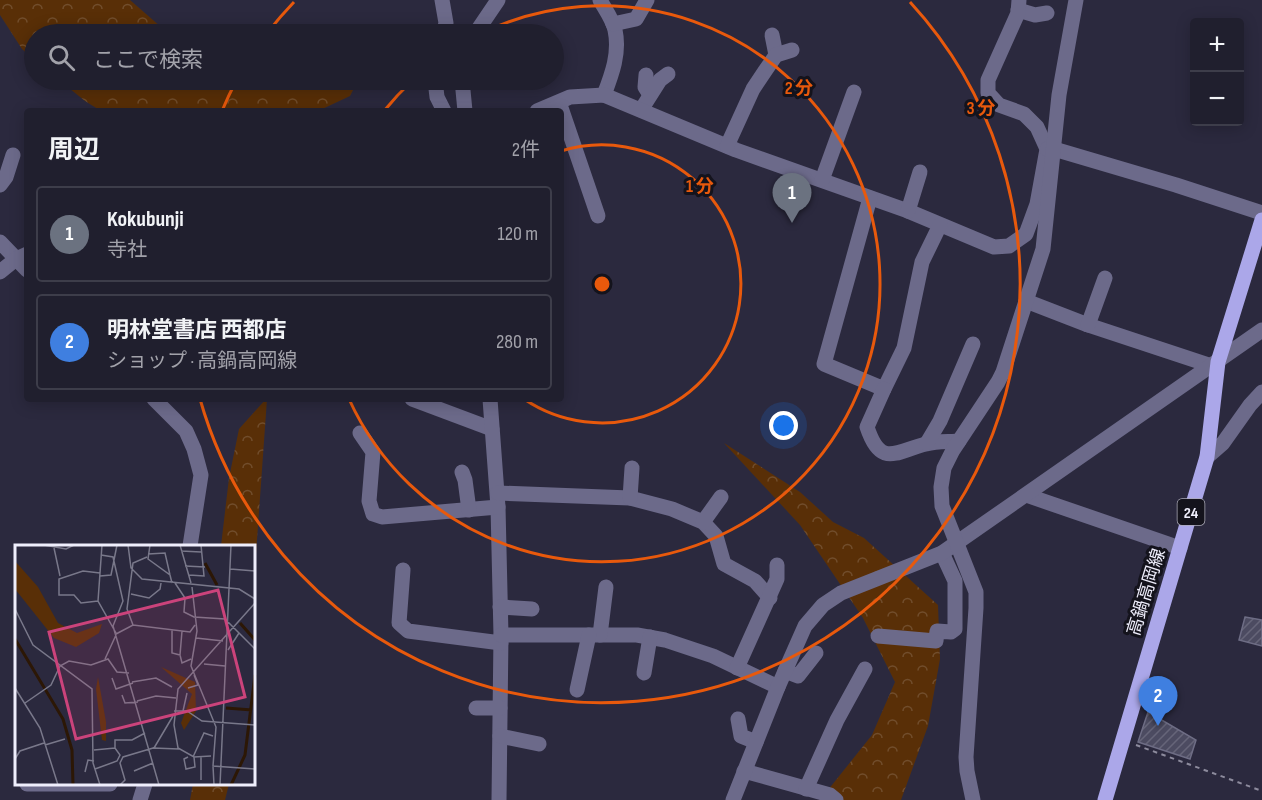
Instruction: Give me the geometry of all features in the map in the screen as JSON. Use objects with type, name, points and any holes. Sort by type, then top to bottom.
[{"type":"main road","name":"高鍋高岡線","points":[[1105,800],[1208,457],[1215,364],[1262,220]]},
{"type":"street","points":[[442,0],[446,24]]},
{"type":"street","points":[[482,24],[498,0]]},
{"type":"street","points":[[600,0],[615,28],[616,48],[614,71],[604,95]]},
{"type":"street","points":[[613,24],[636,19],[647,0]]},
{"type":"street","points":[[544,108],[570,97],[604,95],[727,146],[908,211],[994,247],[1009,246],[1026,234],[1037,204],[1050,149],[1076,0]]},
{"type":"street","points":[[973,800],[966,757],[976,592],[942,506],[940,487],[944,468],[998,382],[1043,249],[1050,149],[1037,127],[1024,114],[999,105],[988,93],[988,80],[1018,13],[1019,5],[1035,15],[1047,13]]},
{"type":"street","points":[[772,35],[776,56]]},
{"type":"street","points":[[727,146],[753,89],[776,56],[792,50]]},
{"type":"street","points":[[641,110],[660,80],[668,74]]},
{"type":"street","points":[[646,75],[645,87],[650,95]]},
{"type":"street","points":[[436,90],[442,108]]},
{"type":"street","points":[[463,90],[465,108]]},
{"type":"street","points":[[822,180],[854,92]]},
{"type":"street","points":[[559,102],[561,108]]},
{"type":"street","points":[[564,117],[598,216]]},
{"type":"street","points":[[1050,149],[1176,185],[1262,213]]},
{"type":"street","points":[[0,185],[6,177],[13,155]]},
{"type":"street","points":[[908,211],[920,172]]},
{"type":"street","points":[[870,198],[824,364],[884,389]]},
{"type":"street","points":[[940,225],[922,262],[904,348],[867,427],[872,442],[881,452],[896,454],[927,443],[959,441]]},
{"type":"street","points":[[0,242],[23,261],[0,272]]},
{"type":"street","points":[[1088,325],[1105,278]]},
{"type":"street","points":[[1026,301],[1088,325],[1215,364]]},
{"type":"street","points":[[733,800],[778,687],[806,626],[823,605],[842,593],[942,553],[1262,330]]},
{"type":"street","points":[[927,443],[940,421],[972,344]]},
{"type":"street","points":[[1208,457],[1222,443],[1262,392]]},
{"type":"street","points":[[157,402],[186,431],[201,475],[190,545]]},
{"type":"street","points":[[420,402],[492,429]]},
{"type":"street","points":[[490,402],[498,500],[501,639],[499,800]]},
{"type":"street","points":[[360,433],[373,452],[369,501],[373,514],[382,517],[469,510],[498,500],[630,498],[672,509],[703,522],[716,536],[724,564],[755,580],[770,598]]},
{"type":"street","points":[[630,498],[632,468]]},
{"type":"street","points":[[462,472],[469,510]]},
{"type":"street","points":[[1026,495],[1180,548]]},
{"type":"street","points":[[703,522],[721,497]]},
{"type":"street","points":[[878,636],[936,641],[938,631],[951,632],[955,629],[955,581],[942,553]]},
{"type":"street","points":[[737,668],[770,598],[777,579],[777,565]]},
{"type":"street","points":[[404,570],[399,624],[408,631],[501,639],[637,635],[665,640],[712,656],[778,687]]},
{"type":"street","points":[[577,690],[595,635],[606,587]]},
{"type":"street","points":[[500,607],[532,609]]},
{"type":"street","points":[[644,673],[650,637]]},
{"type":"street","points":[[785,672],[798,676],[816,652]]},
{"type":"street","points":[[806,789],[837,720],[865,669]]},
{"type":"street","points":[[476,708],[500,708]]},
{"type":"street","points":[[738,718],[741,736],[756,742]]},
{"type":"street","points":[[500,736],[539,744]]},
{"type":"street","points":[[744,771],[830,795],[836,800]]},
{"type":"street","points":[[140,800],[144,785]]},
{"type":"path","points":[[1122,740],[1262,791]]},
{"type":"green space","points":[[0,0],[130,0],[158,24],[24,24],[24,51],[0,15]]},
{"type":"green space","points":[[71,90],[353,90],[350,96],[324,108],[96,108]]},
{"type":"green space","points":[[263,402],[267,402],[255,568],[255,545],[221,545],[229,478],[239,429]]},
{"type":"green space","points":[[724,443],[800,492],[833,522],[864,538],[938,605],[940,659],[928,726],[901,800],[820,800],[872,735],[895,682],[863,618],[800,525]]},
{"type":"green space","points":[[193,785],[229,785],[225,800],[190,800]]},
{"type":"building","points":[[1245,617],[1262,620],[1262,646],[1239,640]]},
{"type":"building","points":[[1148,712],[1196,740],[1190,759],[1138,742]]},
{"type":"place","name":"Kokubunji","points":[[792,223]]},
{"type":"place","name":"明林堂書店 西都店","points":[[1158,726]]}]
